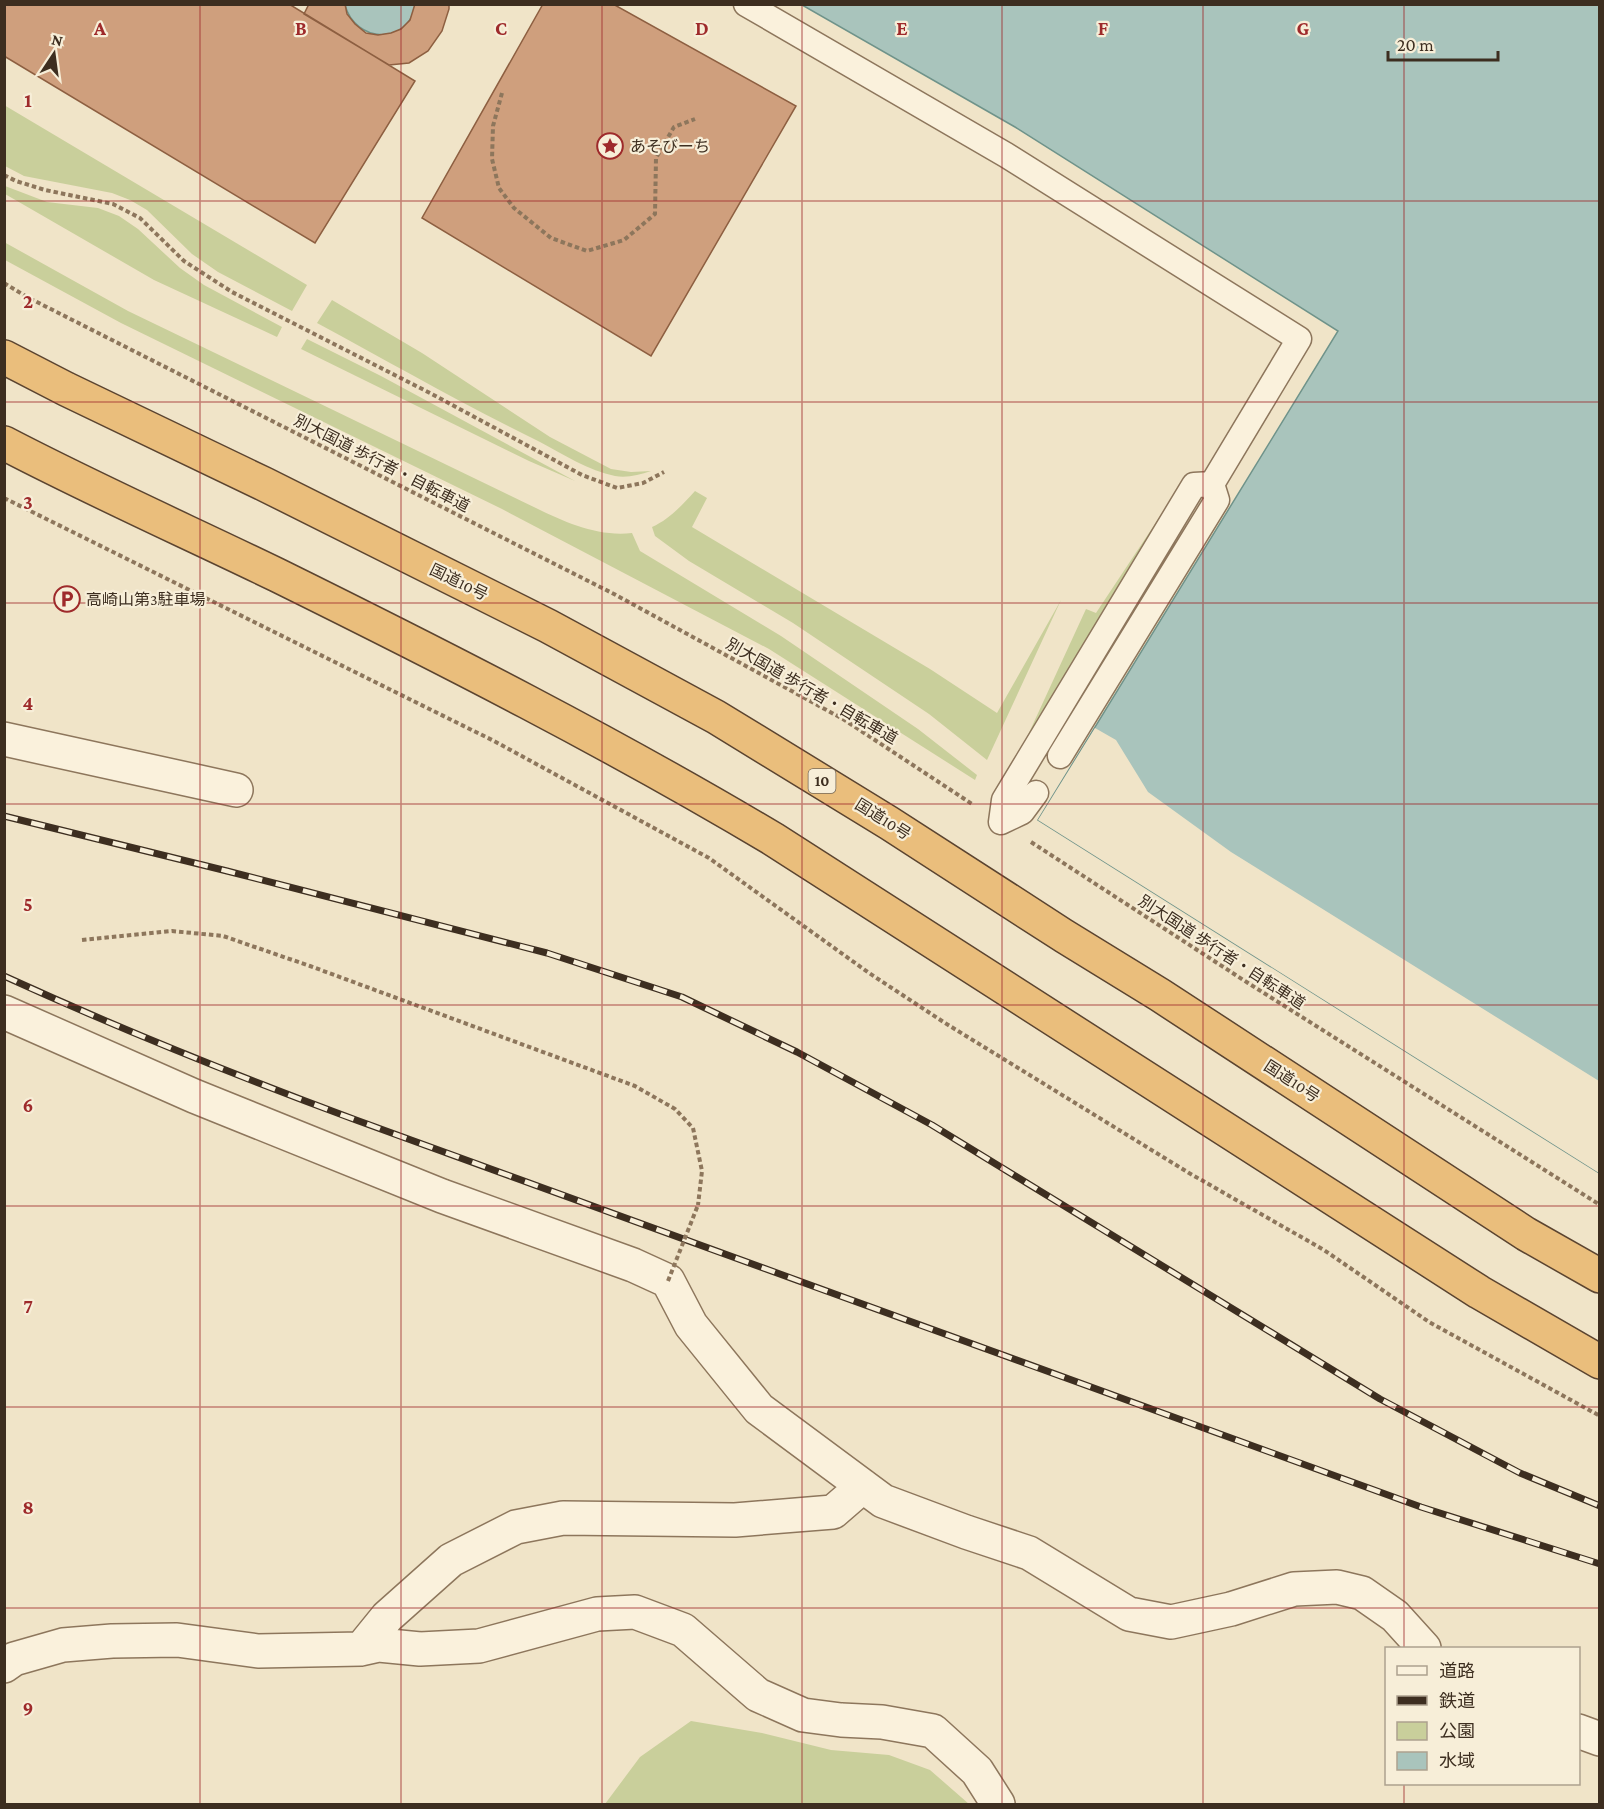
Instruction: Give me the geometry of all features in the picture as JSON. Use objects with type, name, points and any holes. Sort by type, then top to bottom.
[{"type":"highway","name":"国道10号","points":[[4,357],[548,626],[716,717],[889,823],[1160,995],[1526,1234],[1599,1276]]},
{"type":"highway","points":[[4,443],[277,575],[494,684],[611,745],[693,792],[772,839],[1469,1286],[1599,1362]]},
{"type":"street","points":[[746,4],[1006,154],[1299,339],[1212,484],[1216,500],[1060,756]]},
{"type":"street","points":[[1001,822],[1004,800],[1194,485],[1212,484]]},
{"type":"street","points":[[4,739],[236,790]]},
{"type":"street","points":[[1001,822],[1022,812],[1035,793]]},
{"type":"street","points":[[4,1012],[194,1096],[442,1196],[633,1265],[668,1281],[691,1325],[759,1409],[883,1501],[966,1532],[1029,1552],[1129,1614],[1171,1622],[1231,1609],[1294,1589],[1337,1587],[1362,1593],[1395,1616],[1423,1647]]},
{"type":"street","points":[[361,1649],[387,1617],[451,1560],[516,1527],[563,1518],[735,1520],[833,1512],[863,1486]]},
{"type":"street","points":[[4,1666],[14,1659],[63,1645],[112,1641],[177,1641],[258,1651],[361,1649],[379,1645],[420,1649],[478,1646],[597,1614],[635,1612],[682,1630],[758,1695],[803,1715],[882,1722],[933,1731],[977,1771],[998,1804]]},
{"type":"street","points":[[1580,1732],[1599,1739]]},
{"type":"path","points":[[502,93],[493,126],[492,159],[499,188],[514,208],[551,238],[587,250],[624,240],[655,214],[656,158],[674,127],[695,119]]},
{"type":"path","points":[[4,175],[45,190],[113,204],[140,218],[184,261],[232,292],[430,393],[582,475],[617,488],[643,483],[664,472]]},
{"type":"path","name":"別大国道 歩行者・自転車道","points":[[4,283],[27,297],[614,594],[843,720],[1258,990],[1599,1205]]},
{"type":"path","points":[[4,498],[494,741],[709,858],[869,973],[945,1023],[1189,1173],[1324,1250],[1429,1322],[1599,1416]]},
{"type":"path","points":[[82,940],[171,931],[223,936],[635,1086],[675,1109],[693,1128],[702,1171],[698,1205],[668,1281]]},
{"type":"green space","points":[[4,105],[307,285],[292,311],[218,272],[192,254],[147,210],[130,200],[112,193],[24,176],[5,166]]},
{"type":"green space","points":[[5,186],[47,202],[98,208],[119,216],[138,229],[180,268],[204,285],[282,327],[277,337],[154,280],[5,194]]},
{"type":"green space","points":[[4,242],[128,311],[553,516],[600,532],[632,533],[640,551],[781,636],[918,729],[977,775],[975,780],[769,649],[502,509],[121,323],[5,260]]},
{"type":"green space","points":[[332,300],[422,353],[550,437],[611,469],[631,472],[651,471],[624,477],[596,470],[576,462],[456,399],[317,323]]},
{"type":"green space","points":[[307,339],[381,376],[575,481],[529,461],[301,349]]},
{"type":"green space","points":[[1190,471],[1010,774],[1086,609],[1096,613]]},
{"type":"green space","points":[[695,491],[707,498],[692,527],[930,669],[997,713],[1061,600],[987,760],[929,714],[793,623],[689,561],[655,536],[652,527],[670,516]]},
{"type":"green space","points":[[691,1721],[762,1733],[831,1750],[889,1755],[930,1770],[969,1804],[605,1804],[640,1757]]},
{"type":"water","points":[[345,5],[415,5],[411,18],[403,28],[382,35],[370,33],[359,27],[351,18]]},
{"type":"water","points":[[802,5],[1599,5],[1599,1173],[1038,820],[1338,331],[1015,127]]},
{"type":"pier","points":[[1095,728],[1116,740],[1148,792],[1231,852],[1599,1081],[1599,1173],[1038,820]]},
{"type":"building","points":[[4,4],[289,4],[415,81],[315,243],[4,56]]},
{"type":"building","points":[[309,4],[345,4],[347,14],[355,24],[366,33],[378,35],[401,29],[410,20],[415,4],[449,4],[449,9],[442,31],[428,51],[409,63],[389,65],[304,14]]},
{"type":"building","points":[[543,4],[613,4],[796,106],[651,356],[422,218]]},
{"type":"railway","points":[[4,816],[547,953],[682,997],[797,1052],[932,1125],[1380,1399],[1520,1473],[1600,1506]]},
{"type":"railway","points":[[4,976],[91,1015],[356,1120],[1421,1507],[1600,1564]]},
{"type":"place","name":"あそびーち","points":[[610,146]]},
{"type":"place","name":"高崎山第3駐車場","points":[[67,599]]}]
